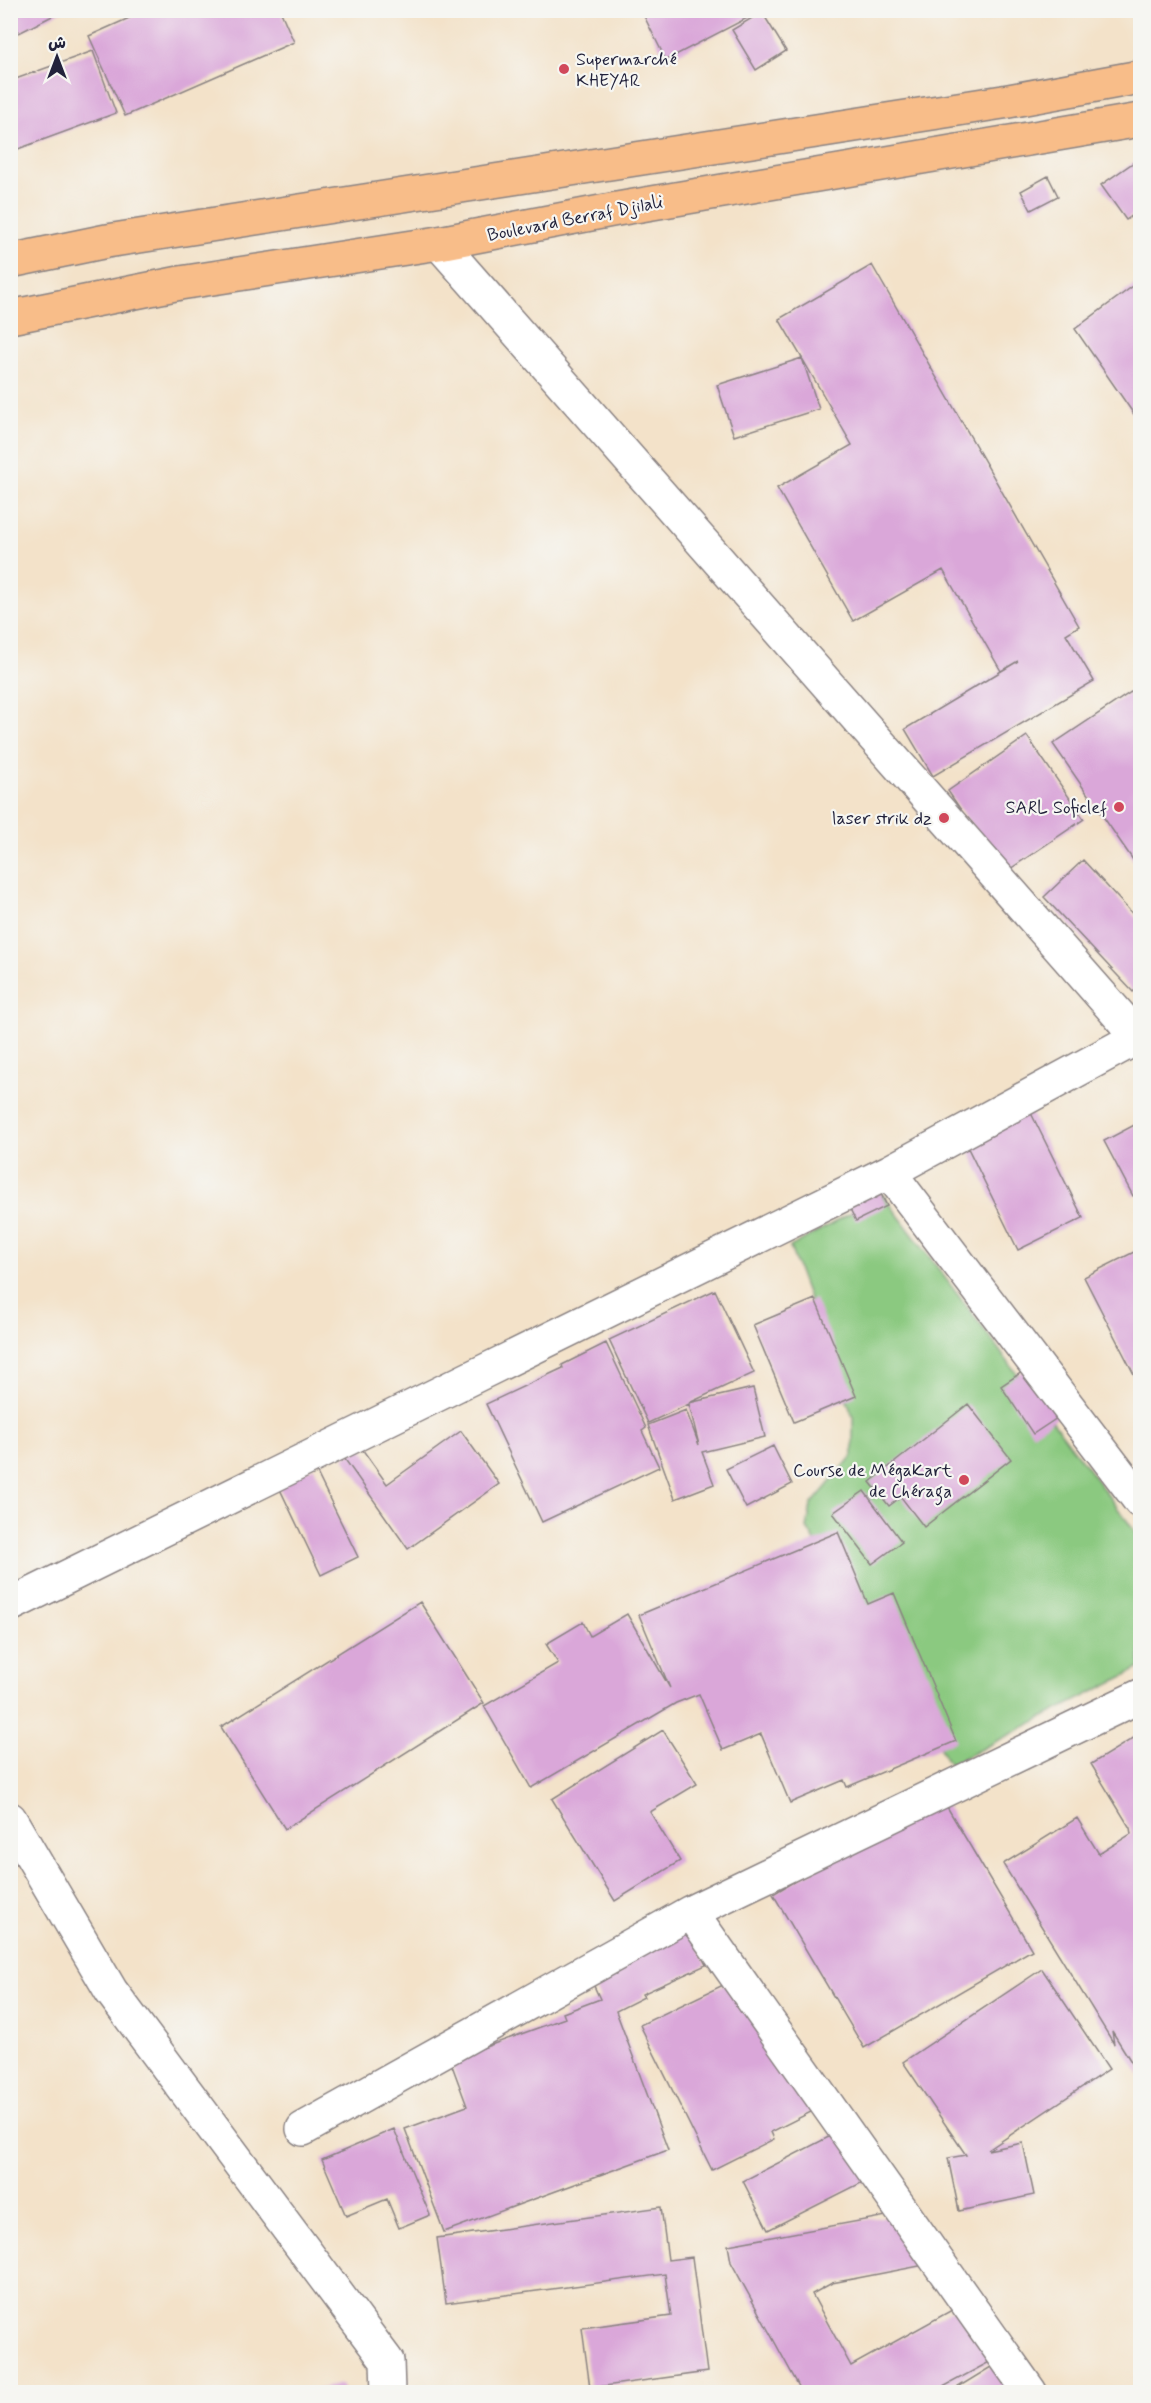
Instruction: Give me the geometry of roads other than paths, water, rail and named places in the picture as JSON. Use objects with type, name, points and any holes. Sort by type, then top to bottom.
[{"type":"highway","points":[[10,261],[107,240],[1003,102],[1140,77]]},
{"type":"highway","name":"Boulevard Berraf Djilali","points":[[10,317],[180,283],[439,243],[616,209],[1140,120]]},
{"type":"street","points":[[10,1605],[889,1172],[1139,1036],[439,243]]},
{"type":"street","points":[[889,1172],[1140,1501]]},
{"type":"street","points":[[303,2129],[691,1912],[1140,1696]]},
{"type":"street","points":[[10,1819],[111,1991],[387,2361],[388,2392]]},
{"type":"street","points":[[691,1912],[1030,2392]]},
{"type":"place","name":"Supermarché KHEYAR","points":[[564,69]]},
{"type":"place","name":"SARL Soficlef","points":[[1119,807]]},
{"type":"place","name":"laser strik dz","points":[[944,818]]},
{"type":"place","name":"Course de MégaKart de Chéraga","points":[[964,1480]]}]
